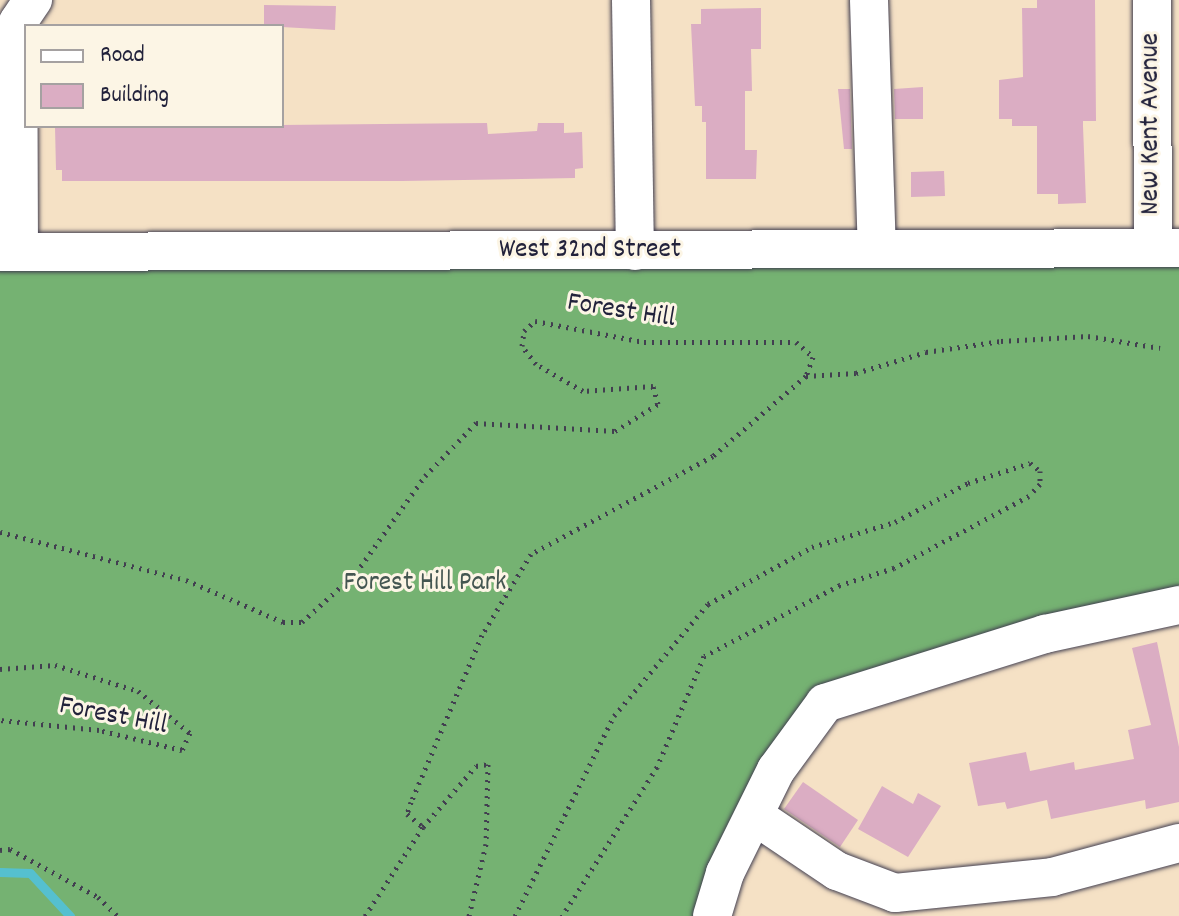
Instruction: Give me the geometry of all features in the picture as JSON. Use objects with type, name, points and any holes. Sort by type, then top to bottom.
[{"type":"street","points":[[9,252],[18,22],[33,0]]},
{"type":"street","points":[[631,0],[635,251]]},
{"type":"street","points":[[869,0],[877,249]]},
{"type":"street","name":"New Kent Avenue","points":[[1152,0],[1166,248]]},
{"type":"street","name":"West 32nd Street","points":[[9,252],[1166,248]]},
{"type":"street","points":[[712,916],[725,873],[776,770],[825,703],[1045,634],[1179,605]]},
{"type":"street","points":[[755,816],[837,871],[876,889],[918,894],[986,881],[1052,877],[1179,843]]},
{"type":"path","name":"Forest Hill","points":[[0,532],[186,580],[283,622],[302,622],[356,573],[425,476],[476,423],[615,431],[658,404],[653,386],[583,391],[536,364],[522,346],[524,331],[535,321],[644,342],[796,342],[813,357],[806,376]]},
{"type":"path","points":[[423,827],[407,814],[411,802],[482,635],[531,554],[713,456],[806,376],[856,373],[926,352],[1001,341],[1088,336],[1160,348]]},
{"type":"path","points":[[515,916],[614,716],[708,604],[812,547],[895,522],[968,483],[1030,463],[1040,471],[1040,484],[1029,496],[894,568],[840,585],[704,656],[657,767],[562,916]]},
{"type":"path","name":"Forest Hill","points":[[0,669],[55,665],[138,691],[190,733],[182,750],[99,730],[0,720]]},
{"type":"path","points":[[365,916],[423,827],[476,766],[488,764],[486,844],[469,916]]},
{"type":"path","points":[[0,850],[10,849],[98,897],[118,916]]},
{"type":"green space","name":"Forest Hill Park","points":[[1179,250],[1179,605],[828,702],[716,916],[0,916],[0,252]]},
{"type":"building","points":[[1037,0],[1095,0],[1096,121],[1083,121],[1086,203],[1058,204],[1058,194],[1037,194],[1037,126],[1012,126],[1012,119],[999,119],[999,80],[1023,77],[1022,8],[1037,8]]},
{"type":"building","points":[[264,5],[336,6],[335,30],[264,24]]},
{"type":"building","points":[[761,8],[761,49],[751,49],[752,91],[745,91],[745,150],[757,150],[756,179],[706,179],[706,122],[702,122],[702,106],[695,106],[691,24],[701,24],[701,9]]},
{"type":"building","points":[[923,87],[923,119],[895,119],[894,89]]},
{"type":"building","points":[[838,89],[850,89],[852,149],[844,149]]},
{"type":"building","points":[[487,123],[488,134],[537,131],[538,123],[564,123],[564,133],[582,132],[583,168],[575,169],[575,178],[402,181],[62,181],[62,170],[56,170],[55,128],[284,128],[284,125]]},
{"type":"building","points":[[944,171],[945,196],[911,197],[911,172]]},
{"type":"building","points":[[1157,642],[1179,747],[1179,802],[1146,809],[1145,800],[1051,819],[1047,800],[1007,809],[1005,802],[978,806],[969,763],[1026,752],[1030,771],[1074,762],[1075,770],[1134,759],[1128,730],[1151,725],[1132,648]]},
{"type":"building","points":[[803,782],[858,820],[840,847],[784,809]]},
{"type":"building","points":[[882,786],[913,804],[918,793],[941,806],[908,857],[858,829]]},
{"type":"waterway","points":[[0,872],[30,873],[70,916]]}]
